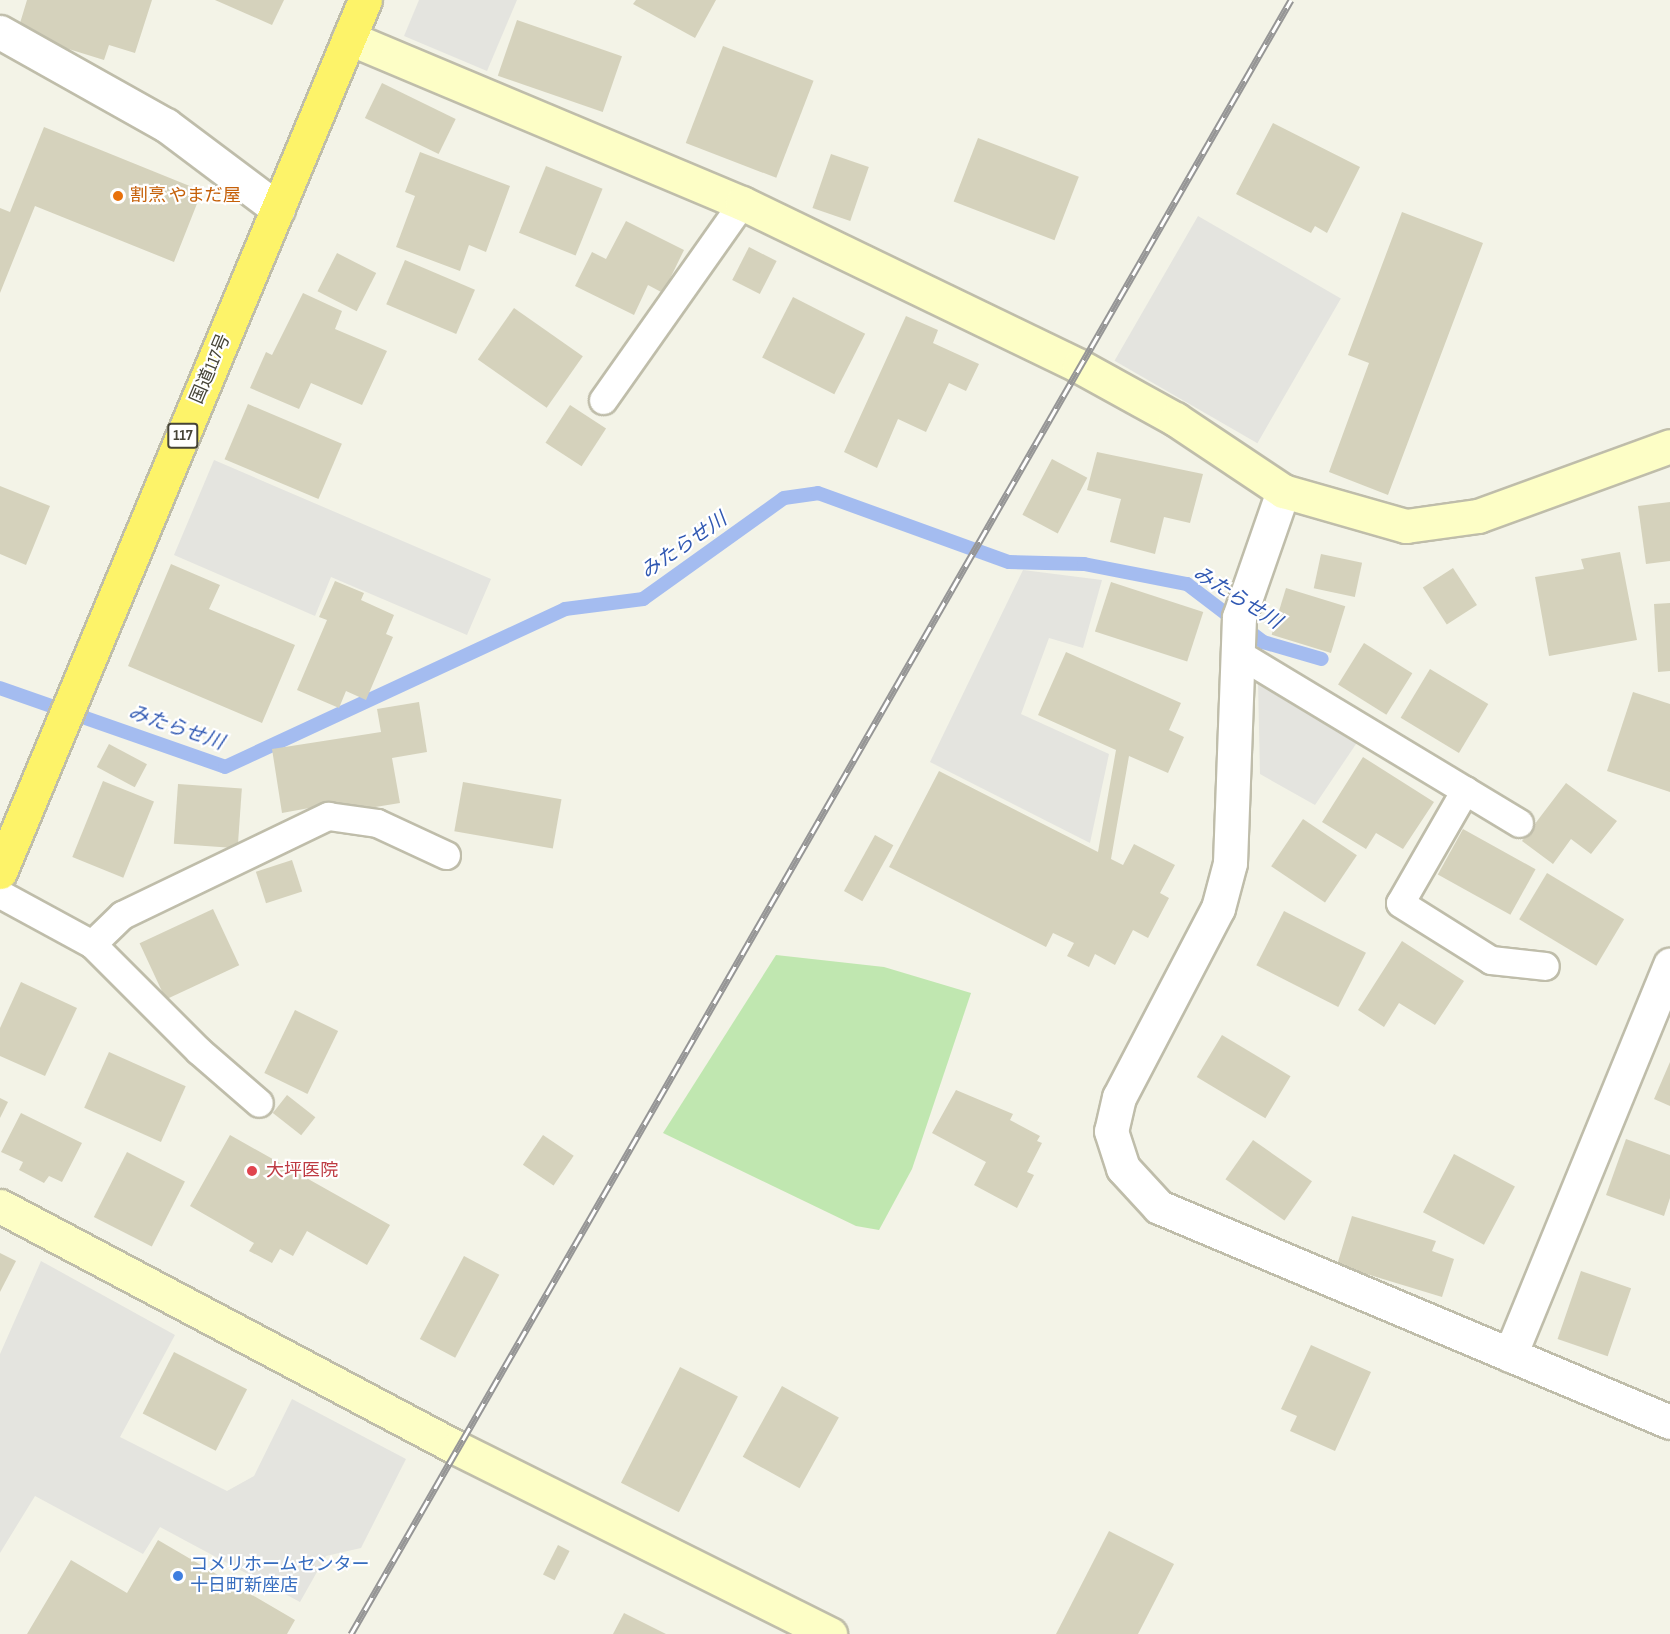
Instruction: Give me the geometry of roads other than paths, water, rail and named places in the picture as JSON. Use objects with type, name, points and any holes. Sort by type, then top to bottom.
[{"type":"highway","name":"国道117号","points":[[0,872],[365,0]]},
{"type":"street","points":[[0,32],[166,124],[278,209]]},
{"type":"street","points":[[349,38],[742,203],[1079,366],[1175,419],[1283,491],[1406,526],[1478,516],[1670,446]]},
{"type":"street","points":[[1283,491],[1239,617],[1230,863],[1218,908],[1119,1097],[1111,1131],[1123,1168],[1159,1207],[1670,1422]]},
{"type":"street","points":[[1510,1355],[1670,965]]},
{"type":"street","points":[[0,1206],[457,1448],[830,1634]]},
{"type":"lane","points":[[603,400],[742,203]]},
{"type":"lane","points":[[1239,654],[1519,823]]},
{"type":"lane","points":[[1465,790],[1400,903],[1491,960],[1545,966]]},
{"type":"lane","points":[[92,944],[122,915],[328,816],[377,823],[446,855]]},
{"type":"lane","points":[[0,894],[92,944],[199,1052],[259,1103]]},
{"type":"waterway","name":"みたらせ川","points":[[0,688],[225,767],[565,609],[643,599],[784,498],[818,493],[1009,562],[1084,564],[1187,584],[1263,642],[1322,659]]},
{"type":"railway","points":[[351,1634],[1291,0]]},
{"type":"place","name":"割烹 やまだ屋","points":[[118,196]]},
{"type":"place","name":"大坪医院","points":[[252,1171]]},
{"type":"place","name":"コメリホームセンター 十日町新座店","points":[[178,1576]]}]
